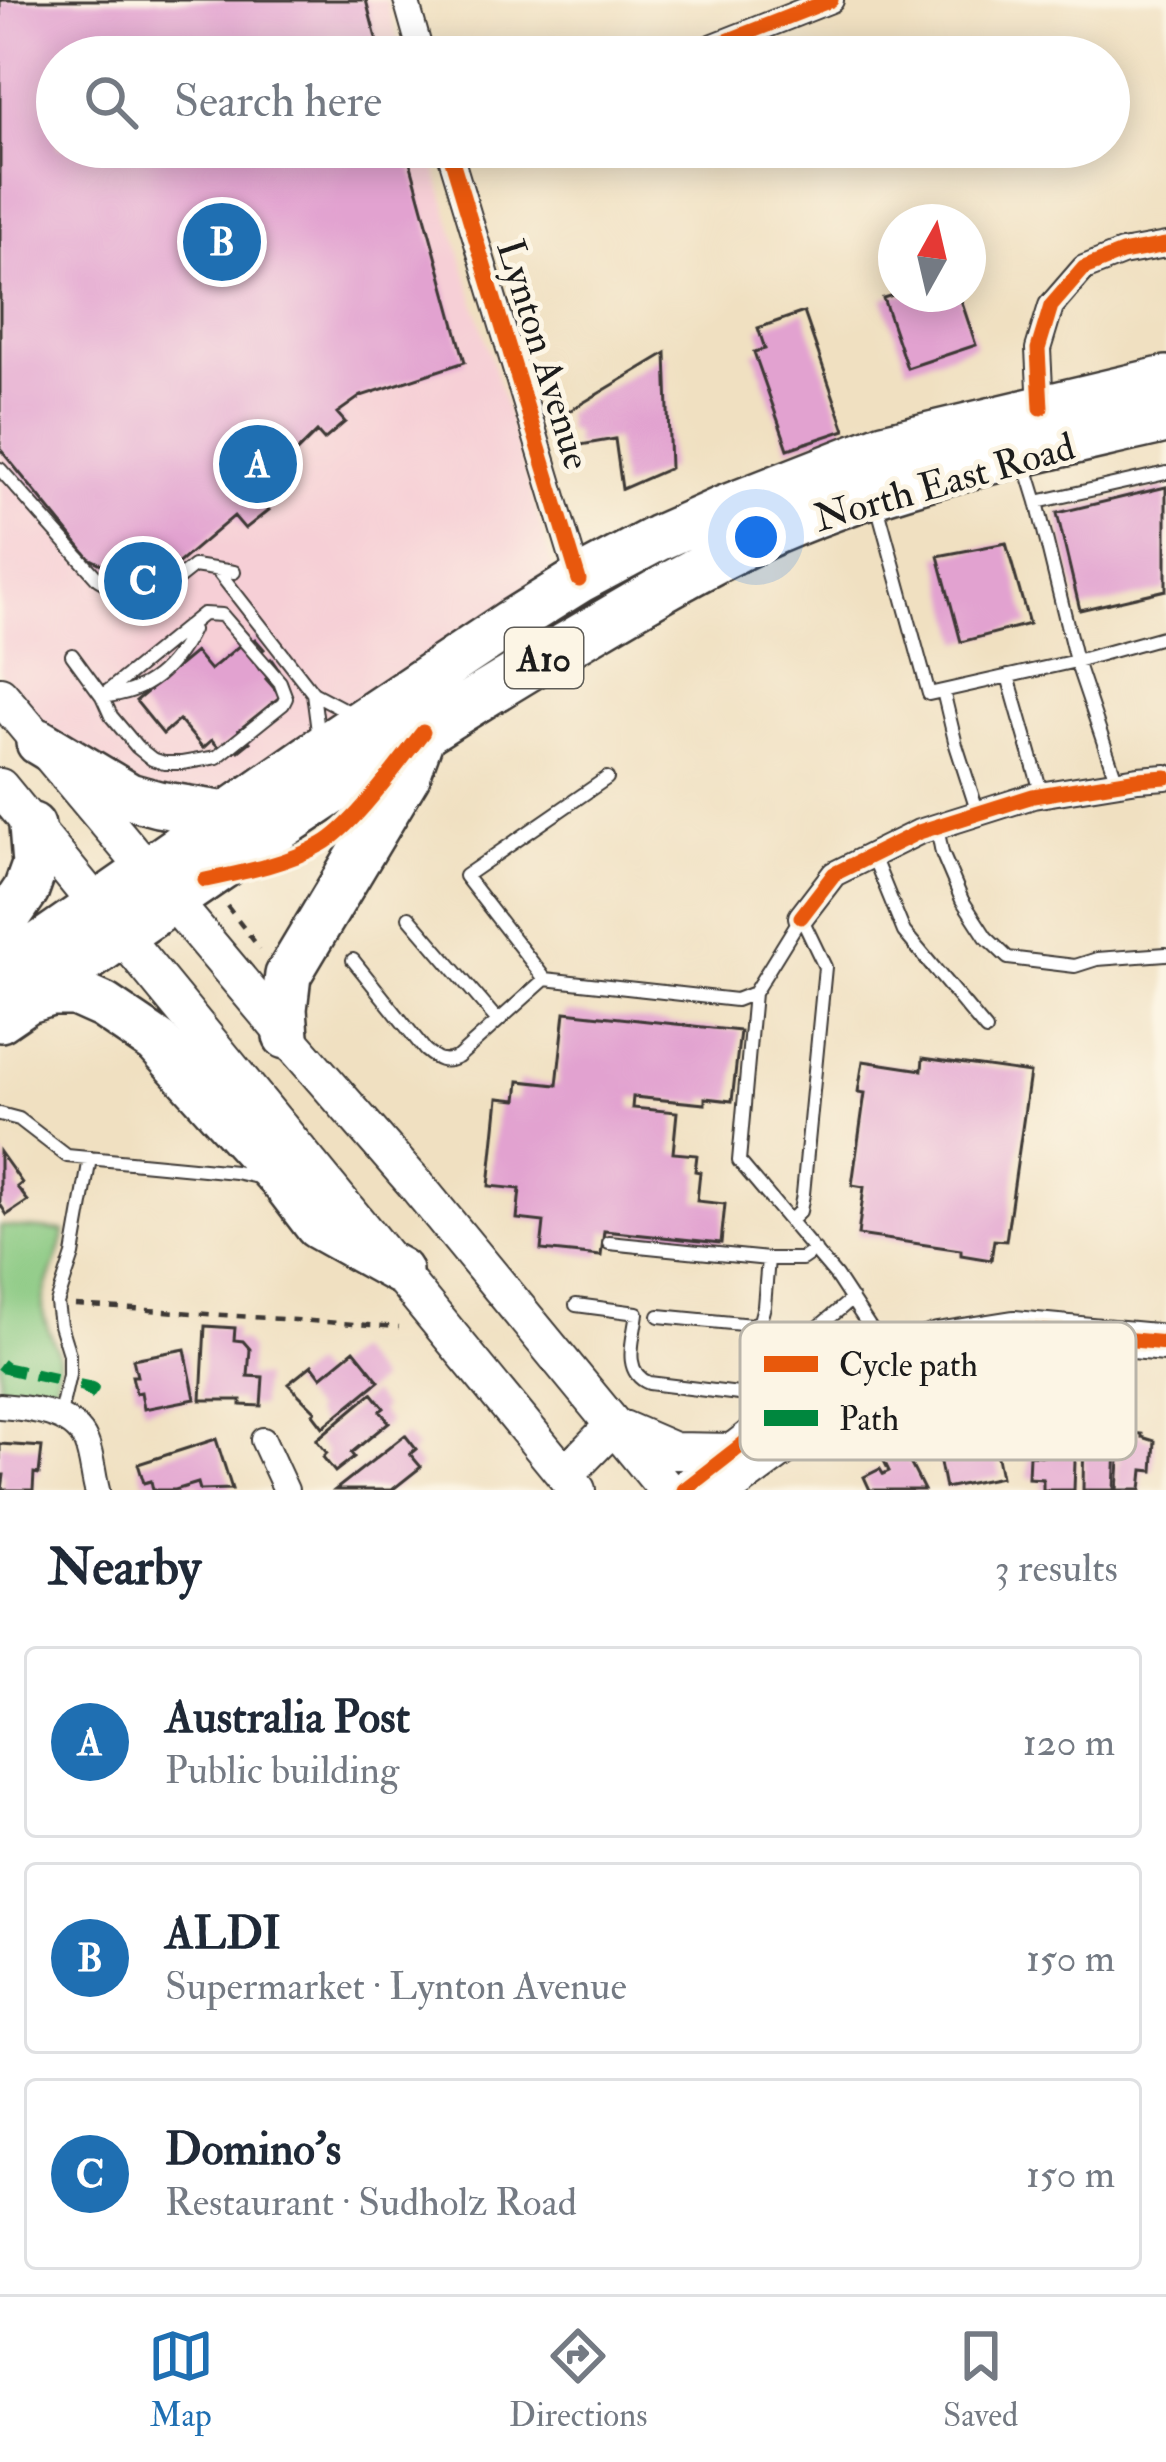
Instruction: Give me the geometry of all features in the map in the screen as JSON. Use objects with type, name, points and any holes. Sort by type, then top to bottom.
[{"type":"highway","name":"North East Road","points":[[10,997],[160,886],[294,816],[515,675],[667,587],[758,539],[1038,437],[1166,379]]},
{"type":"highway","name":"North East Road","points":[[160,886],[226,815],[579,580],[658,538],[884,446],[1038,437],[1166,420]]},
{"type":"highway","points":[[579,580],[586,592],[608,594],[667,587]]},
{"type":"highway","points":[[286,1036],[288,975],[407,776],[423,732]]},
{"type":"highway","points":[[39,742],[129,796],[226,815]]},
{"type":"highway","points":[[0,928],[26,890],[35,865],[32,826]]},
{"type":"highway","points":[[10,997],[75,993],[104,1006],[157,1042],[286,1184],[317,1226],[399,1271]]},
{"type":"main road","points":[[0,695],[286,1036],[484,1250],[668,1490]]},
{"type":"main road","points":[[0,787],[571,1483],[614,1425]]},
{"type":"main road","points":[[1136,1339],[1166,1342]]},
{"type":"main road","points":[[614,1425],[674,1451],[734,1452]]},
{"type":"main road","points":[[684,1490],[740,1447]]},
{"type":"main road","points":[[725,1490],[768,1460]]},
{"type":"main road","points":[[757,1490],[773,1460]]},
{"type":"street","points":[[406,0],[416,36]]},
{"type":"street","points":[[739,36],[831,0]]},
{"type":"street","name":"Lynton Avenue","points":[[457,168],[579,580]]},
{"type":"street","points":[[1038,437],[1038,350],[1051,306],[1084,268],[1122,253],[1166,245]]},
{"type":"street","points":[[801,917],[834,874],[919,832],[1042,795],[1166,777]]},
{"type":"street","points":[[0,1406],[27,1408],[73,1426],[86,1439],[97,1490]]},
{"type":"street","points":[[263,1440],[286,1490]]},
{"type":"lane","points":[[1038,437],[1037,502],[1076,661],[1118,782]]},
{"type":"lane","points":[[0,469],[98,579],[130,598],[152,601],[194,566],[234,572]]},
{"type":"lane","points":[[1037,502],[1166,473]]},
{"type":"lane","points":[[874,494],[928,694],[1166,636]]},
{"type":"lane","points":[[216,569],[314,693],[365,720]]},
{"type":"lane","points":[[72,655],[111,716],[152,759],[182,763],[217,758],[286,698],[280,682],[222,615],[213,612],[203,614],[102,696]]},
{"type":"lane","points":[[1008,676],[1042,795]]},
{"type":"lane","points":[[943,692],[977,813]]},
{"type":"lane","points":[[314,693],[320,750]]},
{"type":"lane","points":[[607,778],[465,876],[545,979],[736,1000],[754,993]]},
{"type":"lane","points":[[937,826],[942,853],[962,900],[986,937],[1008,958],[1075,967],[1097,959],[1166,955]]},
{"type":"lane","points":[[872,855],[904,932],[986,1030]]},
{"type":"lane","points":[[409,917],[498,1021]]},
{"type":"lane","points":[[801,917],[754,993],[739,1161],[814,1250],[865,1322]]},
{"type":"lane","points":[[790,1221],[800,1211],[803,1194],[825,967],[801,917]]},
{"type":"lane","points":[[353,960],[425,1050],[448,1062],[545,979]]},
{"type":"lane","points":[[0,1114],[19,1119],[67,1156],[235,1172],[286,1184]]},
{"type":"lane","points":[[58,1418],[69,1354],[57,1303],[73,1255],[89,1158]]},
{"type":"lane","points":[[609,1243],[768,1259],[802,1259],[814,1250]]},
{"type":"lane","points":[[757,1322],[764,1306],[768,1259]]},
{"type":"lane","points":[[825,1322],[852,1299]]},
{"type":"lane","points":[[576,1305],[637,1313],[631,1360],[638,1379],[740,1394]]},
{"type":"lane","points":[[659,1316],[740,1323]]},
{"type":"path","points":[[227,906],[260,949]]},
{"type":"path","points":[[57,1303],[412,1328]]},
{"type":"shaded area","points":[[0,0],[386,0],[397,36],[36,36],[36,168],[435,168],[553,568],[543,581],[220,794],[140,795],[38,720],[0,673]]},
{"type":"green space","points":[[0,1226],[64,1231],[43,1308],[58,1355],[53,1394],[0,1390]]},
{"type":"building","points":[[0,0],[366,0],[375,36],[36,36],[36,168],[412,168],[465,362],[361,396],[337,413],[345,422],[324,440],[317,432],[256,492],[269,510],[245,529],[234,516],[149,588],[89,558],[0,449]]},
{"type":"building","points":[[804,312],[845,430],[788,449],[754,352],[765,349],[758,328]]},
{"type":"building","points":[[888,312],[965,312],[976,345],[907,368]]},
{"type":"building","points":[[666,353],[670,468],[622,489],[615,439],[575,446],[575,432],[567,430],[566,413]]},
{"type":"building","points":[[1166,487],[1166,590],[1080,610],[1057,513]]},
{"type":"building","points":[[1006,543],[1029,624],[961,642],[938,556]]},
{"type":"building","points":[[255,639],[264,649],[252,659],[259,669],[271,659],[278,669],[266,679],[281,696],[239,730],[250,742],[239,751],[230,740],[220,749],[212,740],[203,748],[179,720],[163,734],[136,701],[195,652],[210,670]]},
{"type":"building","points":[[565,1012],[740,1031],[732,1101],[705,1098],[705,1104],[633,1097],[632,1108],[677,1112],[673,1153],[697,1155],[697,1201],[725,1204],[721,1243],[604,1231],[601,1256],[541,1250],[544,1222],[517,1219],[520,1189],[489,1186],[498,1098],[517,1100],[519,1081],[557,1085]]},
{"type":"building","points":[[923,1058],[1030,1073],[1006,1241],[994,1240],[991,1260],[961,1255],[961,1250],[858,1235],[864,1187],[852,1185],[865,1093],[858,1092],[863,1061],[922,1070]]},
{"type":"building","points":[[0,1152],[22,1183],[17,1187],[28,1201],[7,1215],[0,1204]]},
{"type":"building","points":[[205,1326],[235,1328],[234,1340],[250,1349],[248,1376],[263,1377],[261,1406],[241,1405],[241,1400],[201,1400]]},
{"type":"building","points":[[185,1349],[195,1399],[144,1409],[132,1376],[137,1376],[133,1359]]},
{"type":"building","points":[[354,1350],[379,1381],[323,1427],[315,1411],[288,1384],[312,1365],[321,1377]]},
{"type":"building","points":[[372,1393],[389,1422],[335,1472],[316,1440]]},
{"type":"building","points":[[1136,1433],[1155,1441],[1153,1471],[1143,1470],[1141,1490],[1117,1490],[1119,1460],[1136,1460]]},
{"type":"building","points":[[405,1435],[416,1449],[410,1454],[421,1467],[392,1490],[335,1490]]},
{"type":"building","points":[[216,1439],[232,1489],[200,1490],[198,1483],[153,1490],[151,1481],[144,1483],[138,1464]]},
{"type":"building","points":[[0,1444],[42,1447],[33,1490],[2,1490]]},
{"type":"building","points":[[884,1460],[909,1460],[924,1490],[870,1490],[864,1477],[880,1469],[883,1474],[889,1471]]},
{"type":"building","points":[[939,1460],[998,1460],[1001,1477],[945,1488]]},
{"type":"building","points":[[1029,1460],[1075,1460],[1074,1490],[1043,1490],[1043,1479],[1028,1478]]},
{"type":"building","points":[[1083,1460],[1115,1460],[1114,1490],[1083,1490]]},
{"type":"marked path","points":[[0,1364],[55,1379]]},
{"type":"marked path","points":[[79,1385],[93,1388],[86,1398]]},
{"type":"cycle path","points":[[739,36],[831,0]]},
{"type":"cycle path","points":[[454,168],[579,580]]},
{"type":"cycle path","points":[[1041,408],[1038,349],[1051,306],[1084,268],[1122,253],[1166,245]]},
{"type":"cycle path","points":[[205,880],[280,862],[322,844],[362,809],[423,732]]},
{"type":"cycle path","points":[[801,917],[834,874],[919,832],[1033,796],[1166,777]]},
{"type":"cycle path","points":[[1136,1340],[1166,1343]]},
{"type":"cycle path","points":[[684,1490],[740,1446]]},
{"type":"place","name":"ALDI","points":[[222,242]]},
{"type":"place","name":"Australia Post","points":[[258,464]]},
{"type":"place","name":"Domino's","points":[[143,581]]}]
